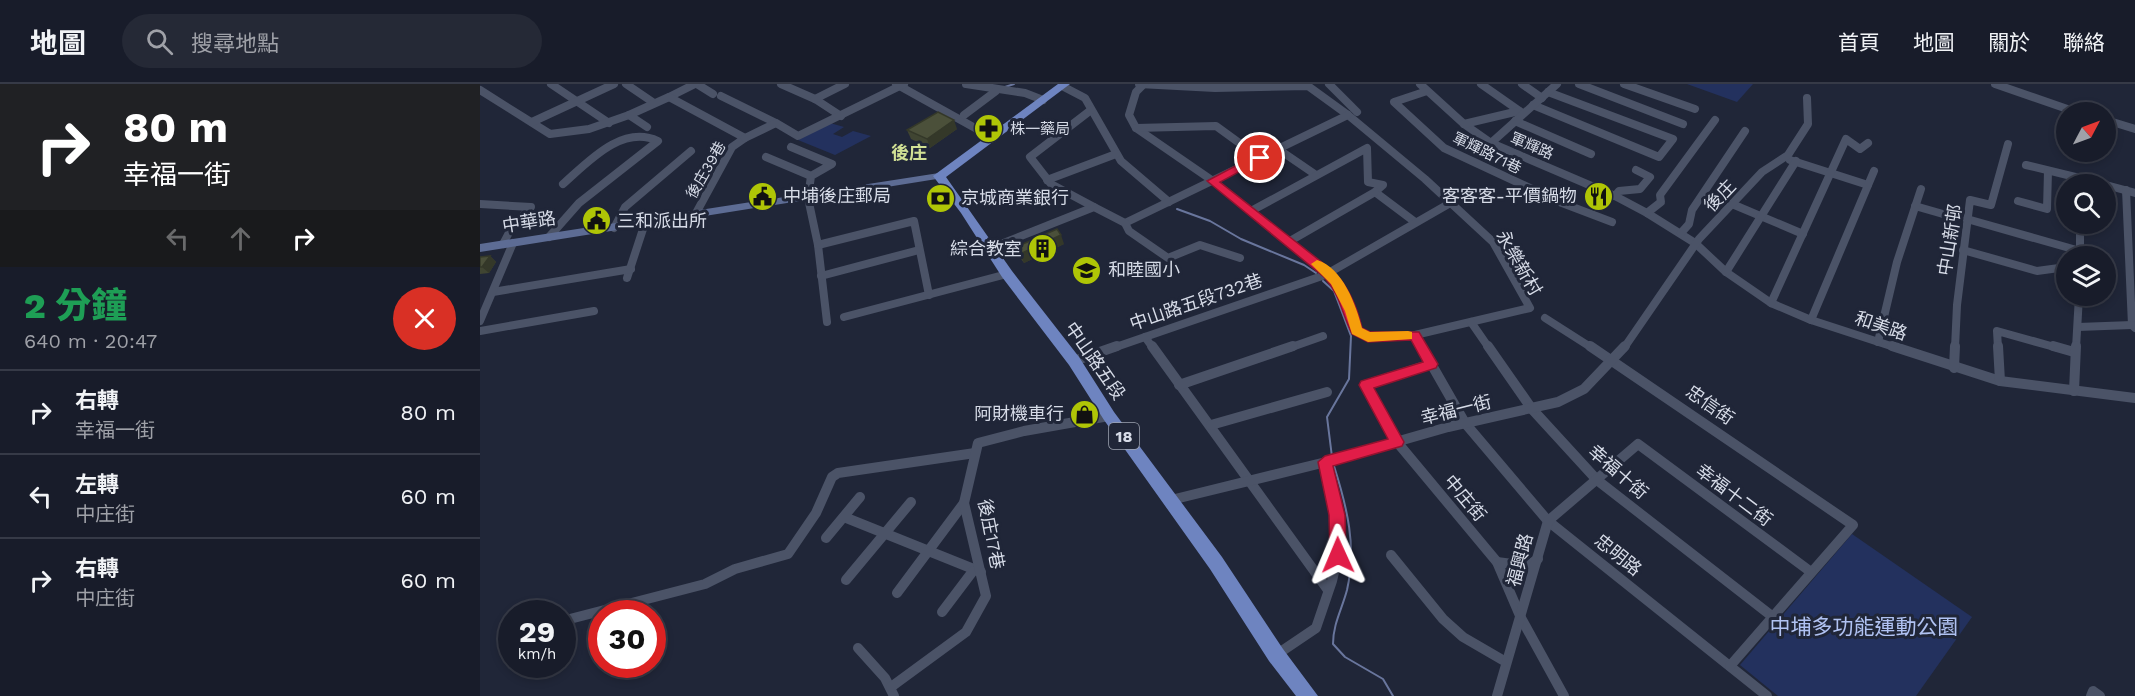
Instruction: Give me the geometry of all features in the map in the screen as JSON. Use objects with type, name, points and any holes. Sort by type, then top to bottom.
[{"type":"main road","points":[[939,176],[1063,85]]},
{"type":"main road","name":"中華路","points":[[480,248],[939,176]]},
{"type":"main road","name":"中山路五段","points":[[939,176],[1007,274],[1074,361],[1109,416],[1171,500],[1276,655],[1308,696]]},
{"type":"street","points":[[551,84],[609,123]]},
{"type":"street","points":[[532,122],[614,84]]},
{"type":"street","points":[[626,84],[654,103]]},
{"type":"street","points":[[480,90],[550,134],[566,134],[609,123],[696,84],[777,123],[798,136],[900,85],[993,138]]},
{"type":"street","points":[[781,84],[815,99],[841,116]]},
{"type":"street","points":[[815,99],[845,84]]},
{"type":"street","points":[[966,84],[996,91],[1025,93],[1043,100]]},
{"type":"street","name":"永樂新村","points":[[1142,84],[1215,88],[1308,85],[1348,115],[1452,202],[1494,242],[1504,265],[1530,308],[1415,336],[1368,337],[1356,331],[1351,311],[1336,282],[1329,274],[1213,181],[1136,128],[1129,116],[1136,92],[1142,84]]},
{"type":"street","points":[[1329,84],[1357,111]]},
{"type":"street","name":"軍輝路","points":[[1420,84],[1464,124],[1491,142],[1615,196],[1647,213]]},
{"type":"street","points":[[1481,84],[1521,112]]},
{"type":"street","points":[[1522,84],[1545,95],[1673,139],[1659,157],[1533,105]]},
{"type":"street","points":[[1464,124],[1521,112],[1533,105],[1557,84]]},
{"type":"street","points":[[1579,84],[1683,124]]},
{"type":"street","points":[[1624,84],[1695,110]]},
{"type":"street","points":[[1995,84],[2056,105]]},
{"type":"street","points":[[1063,85],[1082,95],[1116,154],[1169,201]]},
{"type":"street","points":[[964,116],[996,91]]},
{"type":"street","name":"軍輝路71巷","points":[[1427,91],[1394,102],[1444,148],[1562,203],[1612,222]]},
{"type":"street","name":"後庄39巷","points":[[669,97],[745,138],[732,147],[695,215]]},
{"type":"street","name":"後庄","points":[[1647,317],[1651,305],[1695,243],[1763,171],[1785,158],[1797,137],[1808,124],[1807,98]]},
{"type":"street","points":[[1091,110],[1030,157],[1047,180],[1125,223],[1129,231],[1168,258],[1200,245],[1240,258]]},
{"type":"street","points":[[1491,142],[1515,121],[1521,112]]},
{"type":"street","points":[[629,115],[647,127]]},
{"type":"street","points":[[1125,223],[1348,115]]},
{"type":"street","points":[[1647,213],[1661,202],[1660,195],[1715,120]]},
{"type":"street","points":[[1515,121],[1592,154]]},
{"type":"street","points":[[745,138],[777,123]]},
{"type":"street","points":[[2116,123],[2135,129]]},
{"type":"street","points":[[1136,128],[1216,126],[1260,158]]},
{"type":"street","points":[[1681,233],[1689,224],[1692,210],[1744,131]]},
{"type":"street","points":[[549,237],[579,203],[658,141],[639,135],[620,138],[563,184]]},
{"type":"street","points":[[1771,303],[1846,139],[1860,149],[1868,143]]},
{"type":"street","name":"中山新邨","points":[[1954,368],[1963,250],[1970,200],[1991,205],[2008,144]]},
{"type":"street","points":[[791,147],[832,164],[811,176]]},
{"type":"street","points":[[1251,211],[1367,148],[1368,182],[1383,184],[1375,192],[1290,241]]},
{"type":"street","points":[[1278,149],[1316,175]]},
{"type":"street","points":[[614,228],[625,207],[691,151]]},
{"type":"street","points":[[1047,180],[1116,154]]},
{"type":"street","points":[[766,157],[811,176]]},
{"type":"street","points":[[1785,158],[1868,185]]},
{"type":"street","points":[[1726,272],[1796,161]]},
{"type":"street","points":[[2026,165],[2057,174]]},
{"type":"street","points":[[1615,196],[1619,192],[1640,189],[1650,177],[1636,170]]},
{"type":"street","points":[[1811,320],[1874,171]]},
{"type":"street","points":[[2018,201],[2047,209],[2048,171]]},
{"type":"street","points":[[811,176],[808,198],[818,245],[827,322]]},
{"type":"street","points":[[2116,188],[2135,193]]},
{"type":"street","points":[[1878,342],[1897,262],[1921,189]]},
{"type":"street","points":[[2078,327],[2133,327],[2126,190]]},
{"type":"street","points":[[1375,192],[1414,222]]},
{"type":"street","points":[[1329,274],[1414,222],[1452,202]]},
{"type":"street","points":[[480,204],[531,207],[512,226],[492,293],[480,321]]},
{"type":"street","points":[[1732,204],[1803,234]]},
{"type":"street","points":[[1915,206],[1943,214]]},
{"type":"street","points":[[991,248],[1094,207]]},
{"type":"street","name":"和美路","points":[[1647,213],[1695,243],[1726,272],[1771,303],[1811,320],[2000,381],[2135,398]]},
{"type":"street","points":[[1967,219],[2056,247]]},
{"type":"street","points":[[818,245],[914,222],[930,295]]},
{"type":"street","points":[[627,278],[645,223]]},
{"type":"street","points":[[821,276],[919,250]]},
{"type":"street","points":[[1963,250],[2037,271],[2056,268]]},
{"type":"street","points":[[480,296],[631,269]]},
{"type":"street","points":[[844,317],[1007,274]]},
{"type":"street","name":"中山路五段732巷","points":[[1074,361],[1329,274]]},
{"type":"street","points":[[2074,391],[2074,352],[2079,306]]},
{"type":"street","points":[[480,331],[594,311]]},
{"type":"street","name":"幸福一街","points":[[1171,500],[1325,462],[1465,423],[1532,409],[1572,396],[1584,388],[1612,360],[1647,317]]},
{"type":"street","name":"忠信街","points":[[1545,318],[1612,360],[1853,525],[1811,572]]},
{"type":"street","name":"幸福十街","points":[[1472,322],[1532,409],[1597,480],[1773,616]]},
{"type":"street","points":[[2000,381],[1997,331],[2074,352]]},
{"type":"street","points":[[1179,385],[1323,336]]},
{"type":"street","points":[[1415,336],[1465,423]]},
{"type":"street","points":[[1145,337],[1179,385],[1211,424],[1247,480],[1328,590]]},
{"type":"street","name":"中庄街","points":[[1431,364],[1366,385],[1397,442],[1497,562],[1521,618],[1564,696]]},
{"type":"street","points":[[1211,424],[1327,393]]},
{"type":"street","points":[[576,617],[705,584],[735,569],[788,554],[816,513],[832,477],[838,473],[975,453],[981,441],[1109,416]]},
{"type":"street","name":"忠明路","points":[[1465,423],[1548,521],[1767,696]]},
{"type":"street","name":"福興路","points":[[1497,696],[1548,521],[1638,444]]},
{"type":"street","name":"幸福十二街","points":[[1638,444],[1811,572]]},
{"type":"street","name":"後庄17巷","points":[[892,691],[966,632],[986,596],[977,571],[964,502],[975,453]]},
{"type":"street","points":[[1276,655],[1316,628],[1338,555],[1338,532],[1325,462]]},
{"type":"street","points":[[826,538],[860,497]]},
{"type":"street","points":[[846,580],[911,502]]},
{"type":"street","points":[[897,593],[964,502]]},
{"type":"street","points":[[844,517],[977,571],[942,612]]},
{"type":"street","points":[[1391,555],[1443,620],[1463,637],[1506,662]]},
{"type":"street","points":[[1497,562],[1527,566],[1538,559]]},
{"type":"street","points":[[1730,666],[1811,572]]},
{"type":"street","points":[[858,648],[892,691]]},
{"type":"green space","points":[[1687,84],[1753,84],[1737,102]]},
{"type":"green space","points":[[830,123],[844,127],[833,134],[842,137],[853,131],[871,136],[835,155],[798,140]]},
{"type":"green space","name":"中埔多功能運動公園","points":[[1852,534],[1972,617],[1916,696],[1778,696],[1740,665]]},
{"type":"building","points":[[938,112],[954,120],[927,139],[907,130]]},
{"type":"building","points":[[1057,229],[1061,235],[1020,254],[1016,247]]},
{"type":"building","points":[[490,256],[482,267],[480,267],[480,257]]},
{"type":"waterway","points":[[1005,87],[1014,84]]},
{"type":"waterway","points":[[1177,209],[1210,221],[1241,239],[1304,265],[1316,273]]},
{"type":"waterway","points":[[1323,281],[1334,291],[1351,336],[1349,379],[1327,417],[1332,457]]},
{"type":"waterway","points":[[1334,466],[1349,527],[1351,558],[1347,590],[1336,623],[1333,644],[1345,657],[1383,679],[1393,696]]},
{"type":"slow traffic","points":[[1317,264],[1336,282],[1351,311],[1356,331],[1368,337],[1408,336]]},
{"type":"place","name":"株一藥局","points":[[989,129]]},
{"type":"place","name":"中埔後庄郵局","points":[[762,196]]},
{"type":"place","name":"客客客-平價鍋物","points":[[1598,196]]},
{"type":"place","name":"京城商業銀行","points":[[940,198]]},
{"type":"place","name":"三和派出所","points":[[596,221]]},
{"type":"place","name":"綜合教室","points":[[1043,249]]},
{"type":"place","name":"和睦國小","points":[[1087,270]]},
{"type":"place","name":"阿財機車行","points":[[1085,414]]},
{"type":"district","name":"後庄","points":[[909,153]]},
{"type":"route","points":[[1260,158],[1213,181],[1329,274],[1336,282],[1351,311],[1356,331],[1368,337],[1415,336],[1431,364],[1366,385],[1397,442],[1325,462],[1337,515],[1338,555]]}]
